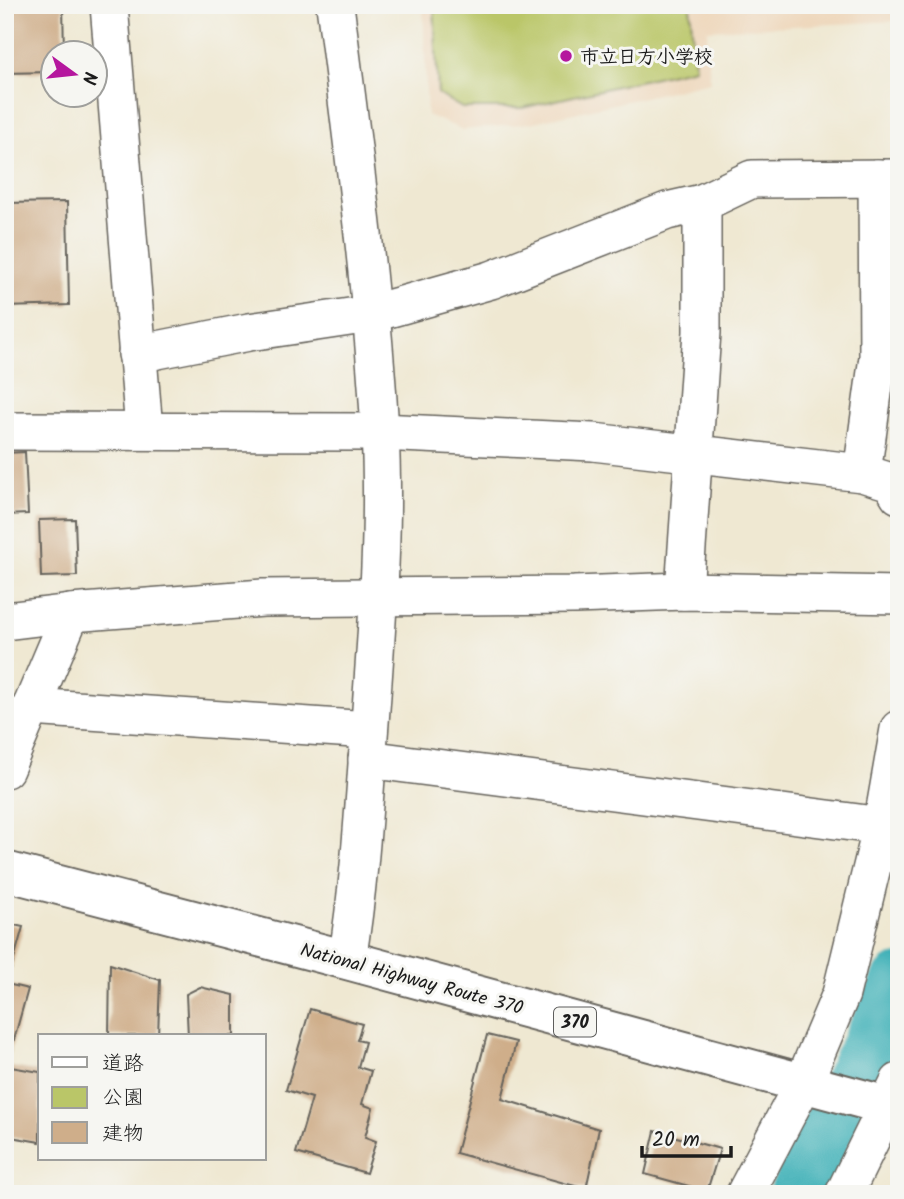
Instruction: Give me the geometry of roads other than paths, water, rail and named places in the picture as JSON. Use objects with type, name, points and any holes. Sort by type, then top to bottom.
[{"type":"highway","name":"National Highway Route 370","points":[[5,871],[347,960],[810,1086],[887,1099]]},
{"type":"street","points":[[109,5],[144,430]]},
{"type":"street","points":[[335,5],[370,314],[380,432],[382,502],[379,597],[368,744],[354,915],[347,960]]},
{"type":"street","points":[[137,354],[249,332],[370,314],[491,280],[667,211],[702,203],[752,179],[888,178],[878,357],[862,473]]},
{"type":"street","points":[[684,591],[702,332],[702,203]]},
{"type":"street","points":[[5,431],[380,432],[593,442],[862,473],[891,482],[899,495]]},
{"type":"street","points":[[5,621],[71,613],[263,598],[575,595],[684,591],[899,595]]},
{"type":"street","points":[[5,769],[71,613]]},
{"type":"street","points":[[31,707],[368,744],[882,826]]},
{"type":"street","points":[[746,1194],[810,1086],[841,994],[882,826],[899,729]]},
{"type":"street","points":[[844,1194],[887,1099]]},
{"type":"waterway","points":[[796,1194],[899,981]]},
{"type":"place","name":"市立日方小学校","points":[[566,56]]}]
